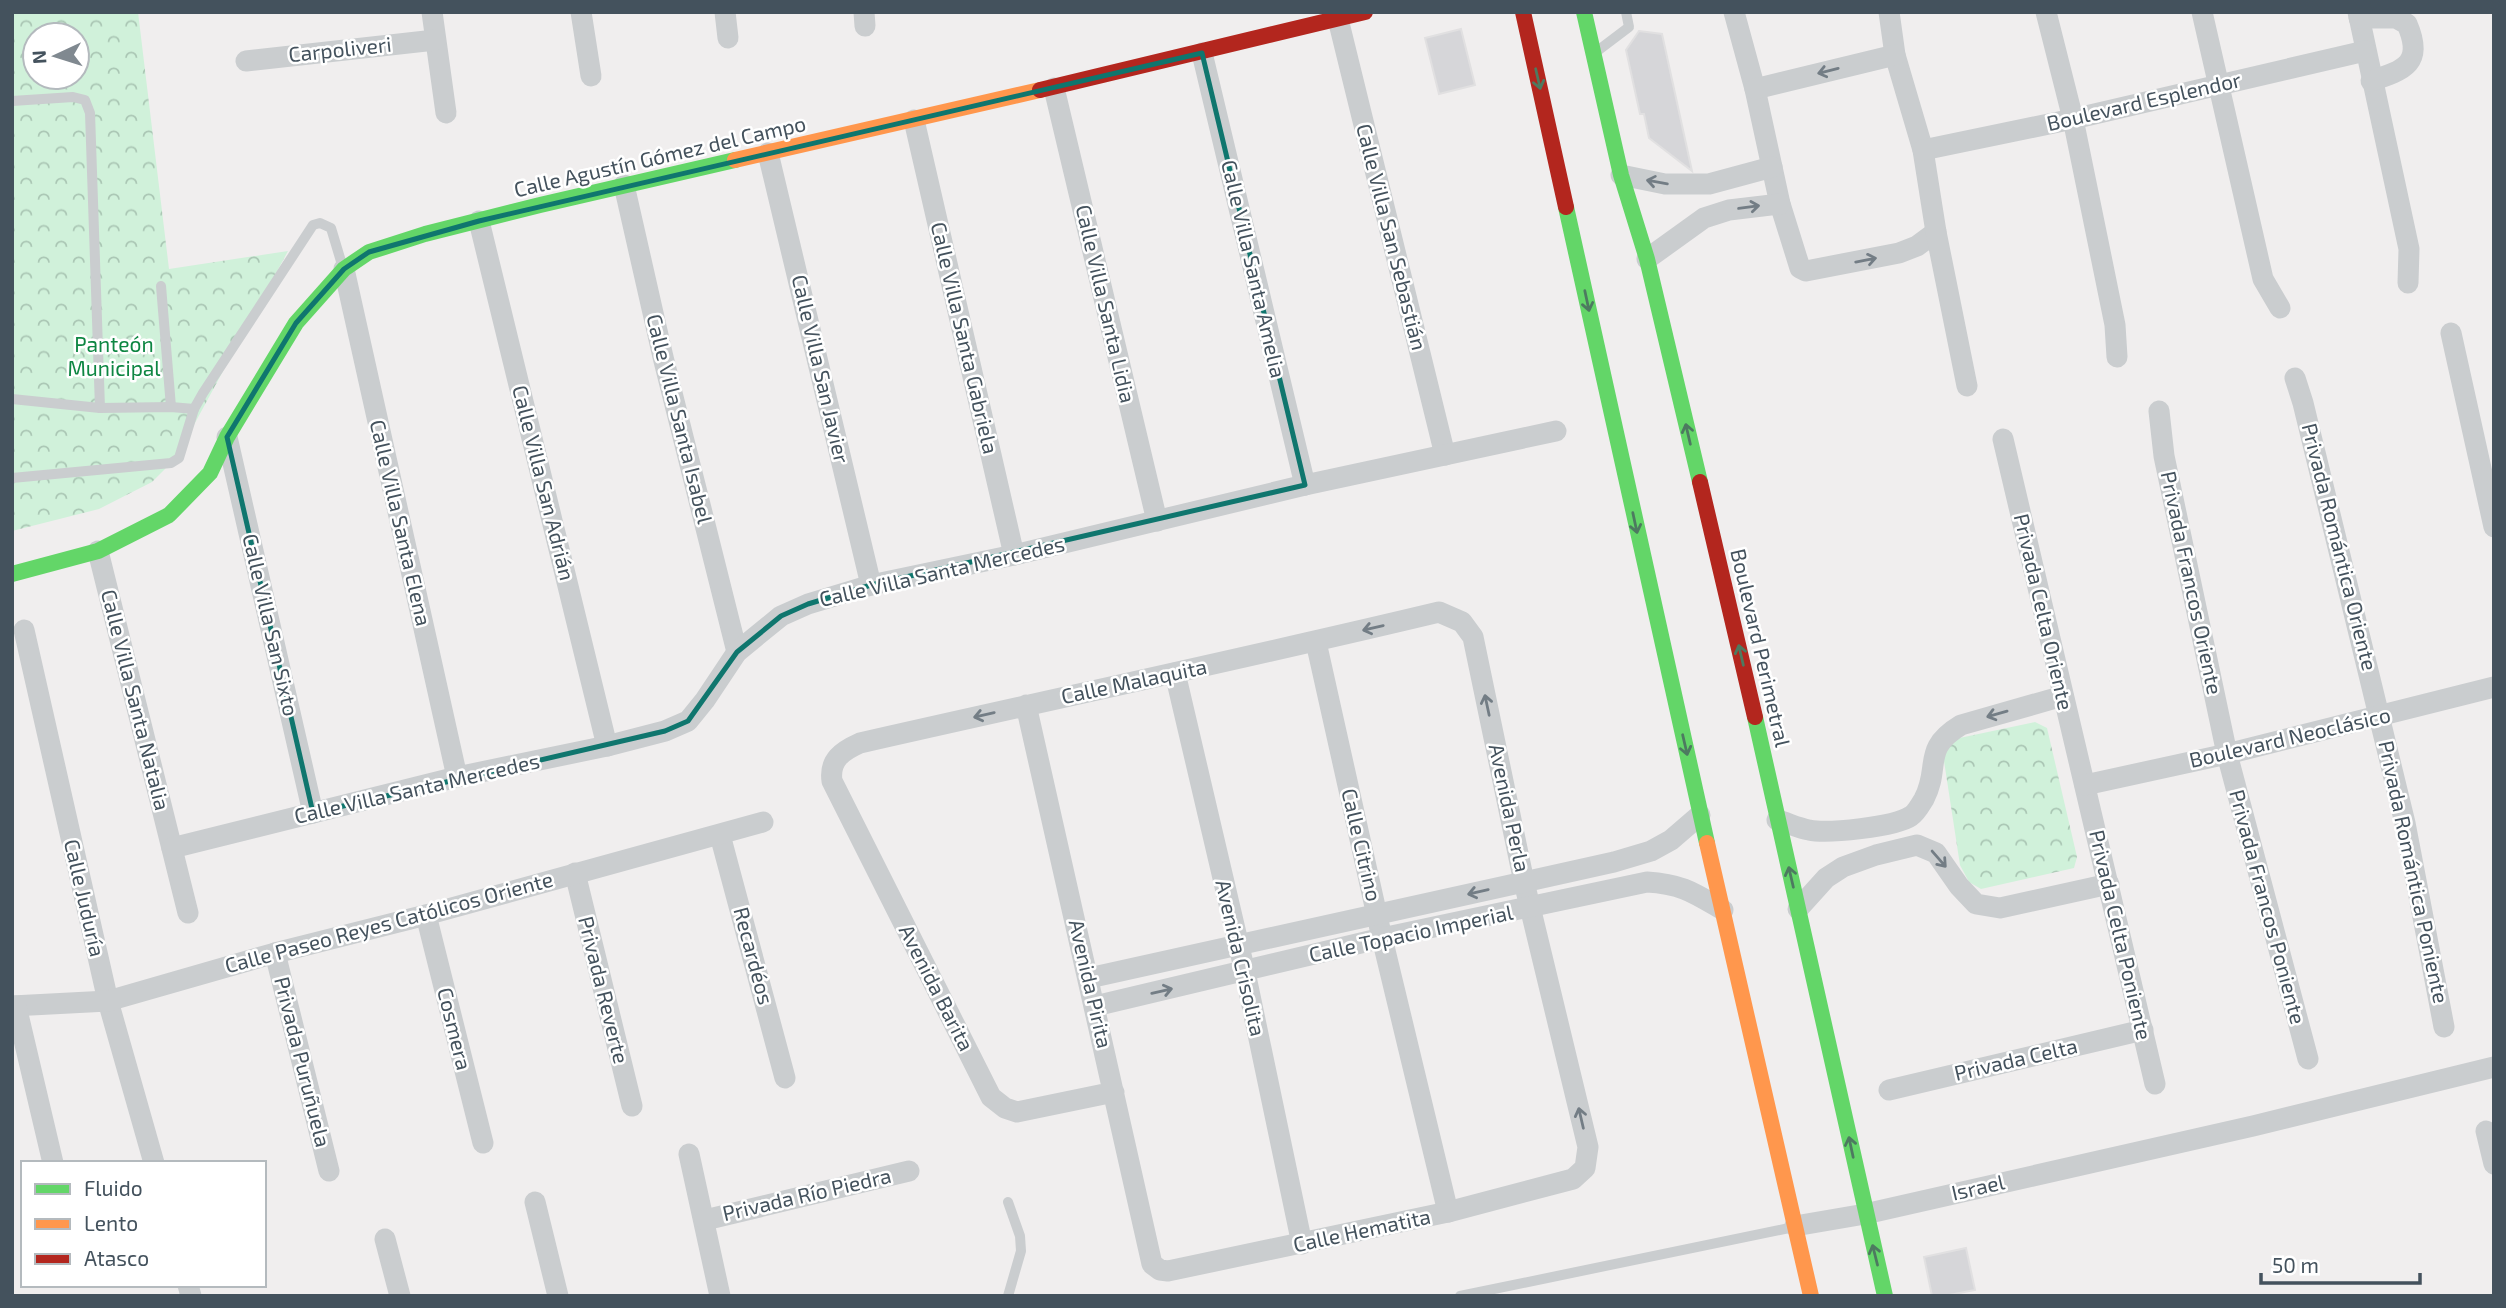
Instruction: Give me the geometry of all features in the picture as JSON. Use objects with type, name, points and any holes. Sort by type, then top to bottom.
[{"type":"street","points":[[432,12],[446,113]]},
{"type":"street","points":[[581,12],[591,76]]},
{"type":"street","points":[[725,12],[728,38]]},
{"type":"street","name":"Calle Agustín Gómez del Campo","points":[[12,574],[98,551],[169,515],[210,473],[227,437],[296,323],[344,269],[369,253],[425,234],[624,185],[914,121],[1365,12]]},
{"type":"street","points":[[1523,12],[1700,815],[1811,1296]]},
{"type":"street","name":"Boulevard Perimetral","points":[[1584,12],[1621,175],[1647,259],[1741,655],[1885,1296]]},
{"type":"street","points":[[1734,12],[1755,89],[1780,204],[1800,268],[1806,271],[1899,253],[1917,246],[1936,232]]},
{"type":"street","points":[[1889,12],[1895,55],[1923,150],[1936,232],[1967,386]]},
{"type":"street","points":[[2046,12],[2073,119],[2115,325],[2117,357]]},
{"type":"street","points":[[2202,12],[2263,279],[2280,308]]},
{"type":"street","points":[[2371,81],[2405,68],[2413,59],[2414,48],[2407,24],[2396,18],[2358,15],[2371,81],[2409,249],[2408,283]]},
{"type":"street","name":"Calle Villa San Sebastián","points":[[1338,19],[1445,455]]},
{"type":"street","name":"Carpoliveri","points":[[246,61],[435,40]]},
{"type":"street","name":"Boulevard Esplendor","points":[[1923,150],[2073,119],[2365,51]]},
{"type":"street","name":"Calle Villa Santa Amelia","points":[[1202,53],[1305,485]]},
{"type":"street","points":[[1755,89],[1895,55]]},
{"type":"street","name":"Calle Villa Santa Lidia","points":[[1054,88],[1157,521]]},
{"type":"street","name":"Calle Villa Santa Gabriela","points":[[914,121],[1013,555]]},
{"type":"street","name":"Calle Villa San Javier","points":[[768,153],[871,585]]},
{"type":"street","points":[[1621,175],[1665,184],[1709,184],[1772,167]]},
{"type":"street","points":[[1709,184],[1717,213]]},
{"type":"street","name":"Calle Villa Santa Isabel","points":[[624,185],[663,357],[737,652]]},
{"type":"street","points":[[1647,259],[1704,218],[1717,213],[1780,204]]},
{"type":"street","name":"Calle Villa San Adrián","points":[[479,221],[607,746]]},
{"type":"street","name":"Calle Villa Santa Elena","points":[[344,269],[457,777]]},
{"type":"street","points":[[2451,333],[2494,527]]},
{"type":"street","name":"Privada Romántica Oriente","points":[[2295,378],[2380,717]]},
{"type":"street","name":"Privada Francos Oriente","points":[[2159,411],[2164,456],[2227,754]]},
{"type":"street","name":"Calle Villa Santa Mercedes","points":[[172,848],[457,777],[607,746],[664,731],[688,721],[737,652],[781,616],[808,604],[871,585],[1013,555],[1305,485],[1556,431]]},
{"type":"street","name":"Calle Villa San Sixto","points":[[227,437],[313,813]]},
{"type":"street","name":"Privada Celta Oriente","points":[[2003,439],[2085,785]]},
{"type":"street","name":"Calle Villa Santa Natalia","points":[[98,551],[188,912]]},
{"type":"street","name":"Calle Malaquita","points":[[834,761],[848,748],[860,743],[1316,642],[1439,612]]},
{"type":"street","name":"Avenida Perla","points":[[1439,612],[1462,622],[1473,637],[1524,882],[1588,1147],[1586,1168],[1573,1179]]},
{"type":"street","name":"Calle Juduría","points":[[24,630],[108,1001],[153,1161]]},
{"type":"street","name":"Calle Citrino","points":[[1316,642],[1382,938],[1448,1212]]},
{"type":"street","name":"Avenida Crisolita","points":[[1175,673],[1245,972],[1302,1244]]},
{"type":"street","name":"Boulevard Neoclásico","points":[[2085,785],[2227,754],[2494,687]]},
{"type":"street","points":[[1777,820],[1809,830],[1832,832],[1900,821],[1912,815],[1925,797],[1934,752],[1946,734],[1961,724],[2063,696]]},
{"type":"street","name":"Avenida Pirita","points":[[1026,705],[1096,1006],[1152,1264]]},
{"type":"street","name":"Privada Romántica Poniente","points":[[2380,717],[2405,822],[2444,1027]]},
{"type":"street","name":"Privada Francos Poniente","points":[[2227,754],[2308,1059]]},
{"type":"street","name":"Avenida Barita","points":[[834,761],[832,781],[991,1097],[1005,1108],[1017,1111],[1114,1092]]},
{"type":"street","name":"Privada Celta Poniente","points":[[2085,785],[2155,1084]]},
{"type":"street","name":"Calle Topacio Imperial","points":[[1089,978],[1592,867],[1640,854],[1671,840],[1700,815]]},
{"type":"street","name":"Calle Paseo Reyes Católicos Oriente","points":[[14,1006],[108,1001],[275,953],[426,915],[763,822]]},
{"type":"street","points":[[1871,826],[1876,855]]},
{"type":"street","name":"Recardéos","points":[[720,835],[785,1078]]},
{"type":"street","points":[[1798,909],[1826,878],[1843,867],[1917,845],[1936,853],[1959,886],[1976,904],[2000,908],[2109,884]]},
{"type":"street","points":[[1640,854],[1647,882]]},
{"type":"street","points":[[1592,867],[1599,893]]},
{"type":"street","name":"Privada Reverte","points":[[575,873],[632,1106]]},
{"type":"street","name":"Calle Topacio Imperial","points":[[1096,1006],[1382,938],[1647,882],[1673,884],[1693,892],[1723,910]]},
{"type":"street","name":"Cosmera","points":[[426,915],[483,1143]]},
{"type":"street","name":"Privada Puruñuela","points":[[275,953],[329,1171]]},
{"type":"street","points":[[14,1006],[53,1161]]},
{"type":"street","name":"Privada Celta","points":[[1889,1090],[2143,1030]]},
{"type":"street","name":"Israel","points":[[1795,1226],[1865,1214],[2253,1126],[2494,1067]]},
{"type":"street","points":[[2486,1131],[2494,1164]]},
{"type":"street","points":[[689,1154],[720,1296]]},
{"type":"street","name":"Privada Río Piedra","points":[[705,1220],[909,1171]]},
{"type":"street","name":"Calle Hematita","points":[[1152,1264],[1160,1270],[1168,1271],[1302,1244],[1448,1212],[1573,1179]]},
{"type":"street","points":[[535,1202],[558,1296]]},
{"type":"street","points":[[385,1239],[400,1296]]},
{"type":"lane","points":[[1594,54],[1629,27],[1626,12]]},
{"type":"lane","points":[[12,101],[73,97],[85,100],[90,113],[100,408]]},
{"type":"lane","points":[[12,478],[172,463],[179,458],[202,393],[313,225],[320,223],[331,228],[344,269]]},
{"type":"lane","points":[[160,286],[171,407]]},
{"type":"lane","points":[[12,399],[100,408],[171,407],[194,410]]},
{"type":"lane","points":[[1008,1202],[1020,1236],[1021,1251],[1008,1296]]},
{"type":"lane","name":"Israel","points":[[1460,1296],[1795,1226]]},
{"type":"highlighted area","points":[[1202,53],[1305,485],[871,585],[808,604],[781,616],[737,652],[688,721],[665,731],[313,813],[227,437],[296,323],[344,269],[369,252],[479,221]]},
{"type":"green space","name":"Panteón Municipal","points":[[12,12],[138,12],[169,269],[288,251],[176,458],[152,482],[99,509],[12,531]]},
{"type":"green space","points":[[2035,722],[2047,728],[2077,857],[2074,868],[1981,889],[1969,882],[1960,865],[1942,748],[1950,740]]},
{"type":"building","points":[[1461,29],[1475,85],[1439,94],[1425,38]]},
{"type":"building","points":[[1639,31],[1662,34],[1692,171],[1649,138],[1644,114],[1640,114],[1626,50]]},
{"type":"building","points":[[1966,1248],[1975,1290],[1932,1296],[1924,1257]]},
{"type":"traffic: fast","points":[[1584,12],[1621,175],[1647,259],[1700,482]]},
{"type":"traffic: fast","points":[[12,574],[98,551],[169,515],[210,473],[227,437],[296,323],[344,269],[369,252],[425,234],[540,205],[735,160]]},
{"type":"traffic: fast","points":[[1566,207],[1707,843]]},
{"type":"traffic: fast","points":[[1755,717],[1885,1296]]},
{"type":"traffic: slow","points":[[735,160],[1040,90]]},
{"type":"traffic: slow","points":[[1707,843],[1811,1296]]},
{"type":"traffic: jam","points":[[1040,90],[1365,12]]},
{"type":"traffic: jam","points":[[1523,12],[1566,207]]},
{"type":"traffic: jam","points":[[1700,482],[1755,717]]}]
